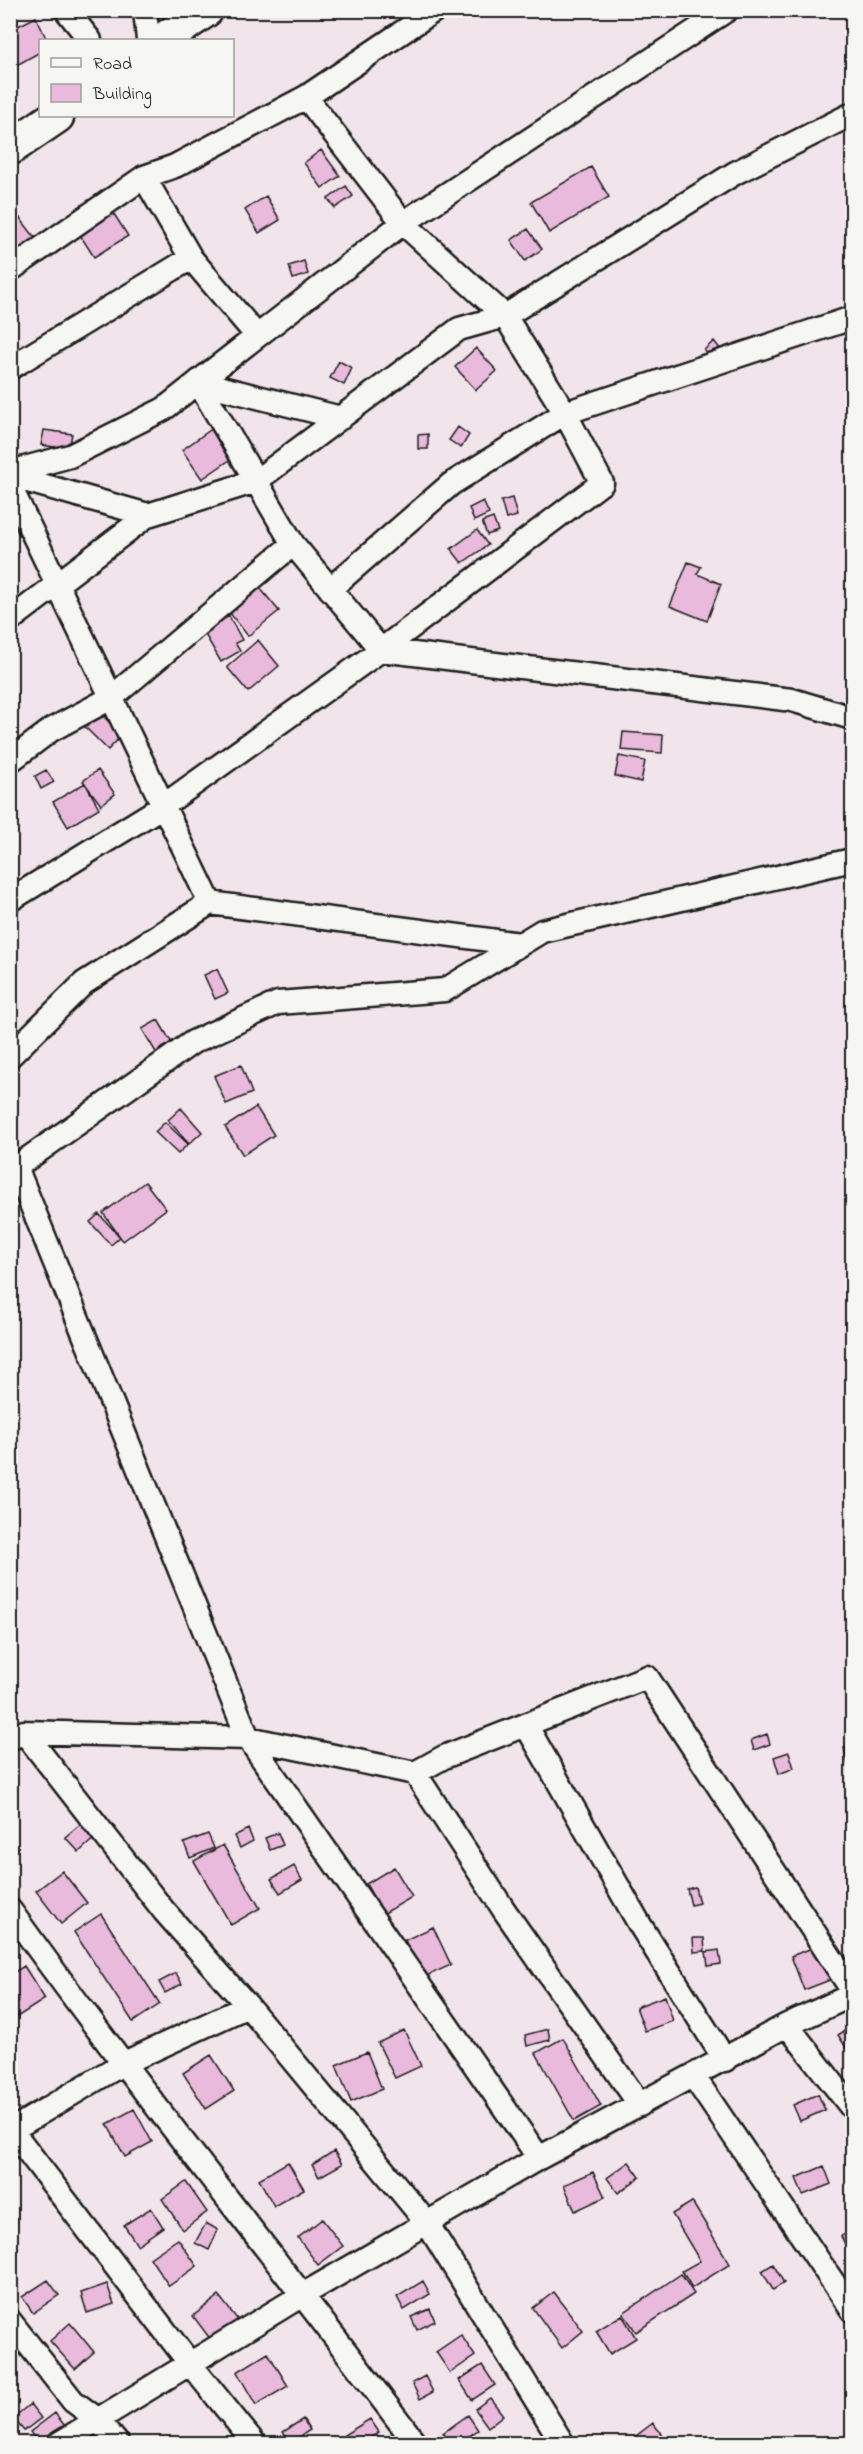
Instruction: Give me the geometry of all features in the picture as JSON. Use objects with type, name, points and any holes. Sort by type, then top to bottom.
[{"type":"highway","points":[[164,39],[206,10]]},
{"type":"highway","points":[[10,148],[56,117]]},
{"type":"street","points":[[66,10],[89,39]]},
{"type":"street","points":[[145,10],[148,39]]},
{"type":"street","points":[[10,270],[144,177],[175,166],[306,97],[435,10]]},
{"type":"street","points":[[10,474],[70,456],[164,409],[403,223],[728,10]]},
{"type":"street","points":[[10,900],[163,806],[381,650],[602,483],[565,413],[506,316],[403,223],[306,97]]},
{"type":"street","points":[[10,620],[148,515],[256,481],[459,329],[506,316],[735,172],[852,114]]},
{"type":"street","points":[[144,177],[191,258],[257,336]]},
{"type":"street","points":[[10,368],[191,258]]},
{"type":"street","points":[[330,589],[451,484],[565,413],[852,318]]},
{"type":"street","points":[[198,382],[341,418]]},
{"type":"street","points":[[198,382],[293,544],[381,650],[792,700],[852,718]]},
{"type":"street","points":[[10,474],[148,515]]},
{"type":"street","points":[[10,486],[210,903]]},
{"type":"street","points":[[10,761],[51,730],[111,698],[293,544]]},
{"type":"street","points":[[539,2158],[248,1738],[13,1167],[193,1042],[278,1003],[445,990],[542,931],[852,860]]},
{"type":"street","points":[[10,1056],[84,983],[210,903],[520,944]]},
{"type":"street","points":[[17,1736],[248,1738],[415,1773],[444,1757],[647,1677],[852,1990]]},
{"type":"street","points":[[526,1725],[640,1925],[725,2060]]},
{"type":"street","points":[[17,1736],[164,1911],[248,2006],[427,2223],[563,2444]]},
{"type":"street","points":[[415,1773],[504,1910],[640,2105]]},
{"type":"street","points":[[10,1910],[122,2064],[304,2294],[416,2444]]},
{"type":"street","points":[[58,2444],[304,2294],[539,2158],[694,2077],[787,2025],[852,1995]]},
{"type":"street","points":[[248,2006],[122,2064],[11,2130],[191,2365],[255,2444]]},
{"type":"street","points":[[787,2025],[852,2108]]},
{"type":"street","points":[[694,2077],[852,2310]]},
{"type":"street","points":[[10,2321],[73,2401],[97,2419],[118,2444]]},
{"type":"building","points":[[36,17],[47,39],[39,39],[39,53],[17,65],[10,52],[10,30]]},
{"type":"building","points":[[321,150],[340,176],[322,188],[304,163]]},
{"type":"building","points":[[591,167],[609,197],[549,233],[531,202]]},
{"type":"building","points":[[346,186],[353,196],[335,208],[328,199]]},
{"type":"building","points":[[266,196],[280,220],[259,233],[245,210]]},
{"type":"building","points":[[107,203],[128,236],[94,257],[73,224]]},
{"type":"building","points":[[20,218],[40,244],[10,267],[10,225]]},
{"type":"building","points":[[528,229],[542,249],[525,261],[511,240]]},
{"type":"building","points":[[304,261],[308,274],[293,279],[289,266]]},
{"type":"building","points":[[714,341],[729,360],[719,368],[704,350]]},
{"type":"building","points":[[476,348],[497,371],[476,390],[455,367]]},
{"type":"building","points":[[339,361],[352,368],[344,385],[330,378]]},
{"type":"building","points":[[458,427],[469,435],[461,448],[449,440]]},
{"type":"building","points":[[213,428],[234,457],[202,479],[182,450]]},
{"type":"building","points":[[44,430],[72,434],[69,449],[41,445]]},
{"type":"building","points":[[428,434],[428,449],[418,449],[418,435]]},
{"type":"building","points":[[512,498],[517,516],[506,519],[501,501]]},
{"type":"building","points":[[483,501],[489,514],[474,521],[469,508]]},
{"type":"building","points":[[493,518],[498,531],[487,535],[482,522]]},
{"type":"building","points":[[477,530],[488,545],[462,563],[451,549]]},
{"type":"building","points":[[688,562],[701,567],[697,574],[721,584],[707,621],[670,606]]},
{"type":"building","points":[[260,588],[279,611],[248,636],[229,612]]},
{"type":"building","points":[[229,616],[242,640],[235,643],[240,651],[221,662],[203,631]]},
{"type":"building","points":[[258,640],[279,666],[248,692],[227,667]]},
{"type":"building","points":[[97,710],[122,735],[108,750],[82,724]]},
{"type":"building","points":[[623,732],[663,735],[662,753],[621,750]]},
{"type":"building","points":[[619,756],[645,761],[641,782],[615,776]]},
{"type":"building","points":[[46,770],[54,782],[41,789],[35,776]]},
{"type":"building","points":[[98,770],[115,794],[101,805],[83,781]]},
{"type":"building","points":[[85,783],[99,808],[68,827],[53,802]]},
{"type":"building","points":[[10,803],[18,813],[10,819]]},
{"type":"building","points":[[217,969],[228,993],[215,999],[204,975]]},
{"type":"building","points":[[158,1020],[173,1045],[157,1054],[142,1029]]},
{"type":"building","points":[[241,1065],[252,1093],[226,1104],[214,1076]]},
{"type":"building","points":[[256,1107],[274,1135],[243,1155],[225,1127]]},
{"type":"building","points":[[181,1108],[202,1132],[189,1144],[168,1120]]},
{"type":"building","points":[[165,1122],[188,1144],[178,1154],[155,1132]]},
{"type":"building","points":[[145,1182],[166,1209],[123,1241],[103,1213]]},
{"type":"building","points":[[99,1214],[120,1237],[111,1245],[90,1222]]},
{"type":"building","points":[[767,1734],[770,1744],[754,1750],[751,1740]]},
{"type":"building","points":[[852,1746],[852,1772],[850,1772],[844,1748]]},
{"type":"building","points":[[789,1752],[794,1768],[779,1774],[774,1757]]},
{"type":"building","points":[[85,1820],[98,1835],[79,1852],[65,1837]]},
{"type":"building","points":[[248,1829],[253,1841],[240,1848],[234,1836]]},
{"type":"building","points":[[278,1833],[283,1845],[270,1850],[265,1838]]},
{"type":"building","points":[[208,1834],[214,1848],[190,1858],[184,1843]]},
{"type":"building","points":[[223,1845],[260,1908],[231,1925],[194,1861]]},
{"type":"building","points":[[294,1866],[302,1880],[280,1893],[271,1879]]},
{"type":"building","points":[[394,1867],[412,1897],[383,1914],[366,1884]]},
{"type":"building","points":[[62,1871],[87,1903],[61,1924],[36,1891]]},
{"type":"building","points":[[695,1887],[699,1903],[691,1905],[687,1889]]},
{"type":"building","points":[[101,1914],[160,2004],[133,2022],[74,1932]]},
{"type":"building","points":[[433,1927],[451,1965],[422,1978],[405,1940]]},
{"type":"building","points":[[693,1938],[704,1938],[705,1951],[694,1952]]},
{"type":"building","points":[[823,1944],[835,1978],[804,1990],[791,1956]]},
{"type":"building","points":[[719,1950],[721,1964],[708,1966],[706,1952]]},
{"type":"building","points":[[24,1966],[45,1999],[17,2017],[10,2007],[10,1975]]},
{"type":"building","points":[[176,1973],[182,1984],[165,1993],[159,1982]]},
{"type":"building","points":[[665,1996],[673,2021],[645,2031],[636,2007]]},
{"type":"building","points":[[852,2026],[852,2049],[849,2052],[838,2035]]},
{"type":"building","points":[[548,2029],[550,2040],[527,2046],[525,2035]]},
{"type":"building","points":[[404,2030],[421,2066],[395,2078],[378,2043]]},
{"type":"building","points":[[563,2038],[601,2106],[574,2121],[536,2053]]},
{"type":"building","points":[[367,2052],[382,2089],[351,2102],[336,2065]]},
{"type":"building","points":[[211,2055],[234,2091],[206,2109],[183,2073]]},
{"type":"building","points":[[818,2094],[825,2110],[800,2121],[793,2105]]},
{"type":"building","points":[[134,2109],[152,2142],[125,2157],[107,2124]]},
{"type":"building","points":[[334,2151],[342,2164],[319,2177],[312,2165]]},
{"type":"building","points":[[288,2162],[304,2189],[274,2206],[259,2179]]},
{"type":"building","points":[[629,2162],[640,2177],[618,2193],[607,2178]]},
{"type":"building","points":[[824,2166],[831,2184],[803,2195],[796,2178]]},
{"type":"building","points":[[593,2172],[605,2197],[575,2211],[564,2185]]},
{"type":"building","points":[[186,2182],[207,2212],[183,2230],[162,2199]]},
{"type":"building","points":[[692,2202],[730,2264],[692,2288],[682,2271],[700,2261],[672,2214]]},
{"type":"building","points":[[151,2208],[163,2227],[137,2245],[124,2225]]},
{"type":"building","points":[[322,2219],[343,2246],[318,2265],[298,2238]]},
{"type":"building","points":[[206,2223],[218,2230],[209,2250],[195,2243]]},
{"type":"building","points":[[852,2231],[852,2248],[848,2250],[841,2236]]},
{"type":"building","points":[[178,2239],[197,2266],[169,2286],[150,2258]]},
{"type":"building","points":[[773,2264],[784,2283],[773,2290],[762,2271]]},
{"type":"building","points":[[681,2274],[694,2294],[636,2332],[623,2313]]},
{"type":"building","points":[[48,2280],[59,2295],[33,2313],[22,2297]]},
{"type":"building","points":[[423,2281],[430,2294],[404,2310],[397,2297]]},
{"type":"building","points":[[107,2284],[114,2304],[87,2313],[81,2293]]},
{"type":"building","points":[[554,2292],[583,2331],[562,2348],[533,2308]]},
{"type":"building","points":[[219,2296],[241,2324],[214,2344],[193,2316]]},
{"type":"building","points":[[430,2309],[435,2321],[417,2330],[411,2317]]},
{"type":"building","points":[[622,2315],[636,2338],[610,2354],[596,2331]]},
{"type":"building","points":[[70,2323],[94,2352],[75,2369],[50,2341]]},
{"type":"building","points":[[461,2335],[475,2356],[450,2373],[436,2352]]},
{"type":"building","points":[[268,2353],[288,2386],[256,2405],[237,2372]]},
{"type":"building","points":[[482,2365],[495,2385],[472,2400],[459,2380]]},
{"type":"building","points":[[425,2376],[433,2392],[420,2399],[412,2383]]},
{"type":"building","points":[[490,2398],[503,2415],[488,2427],[475,2409]]},
{"type":"building","points":[[30,2404],[41,2418],[24,2431],[13,2418]]},
{"type":"building","points":[[55,2413],[65,2426],[39,2444],[30,2432]]},
{"type":"building","points":[[468,2415],[478,2430],[457,2444],[450,2444],[443,2433]]},
{"type":"building","points":[[303,2419],[310,2430],[290,2443],[283,2432]]},
{"type":"building","points":[[370,2419],[379,2432],[361,2444],[349,2444],[344,2435]]},
{"type":"building","points":[[653,2423],[669,2444],[629,2444],[628,2442]]}]
